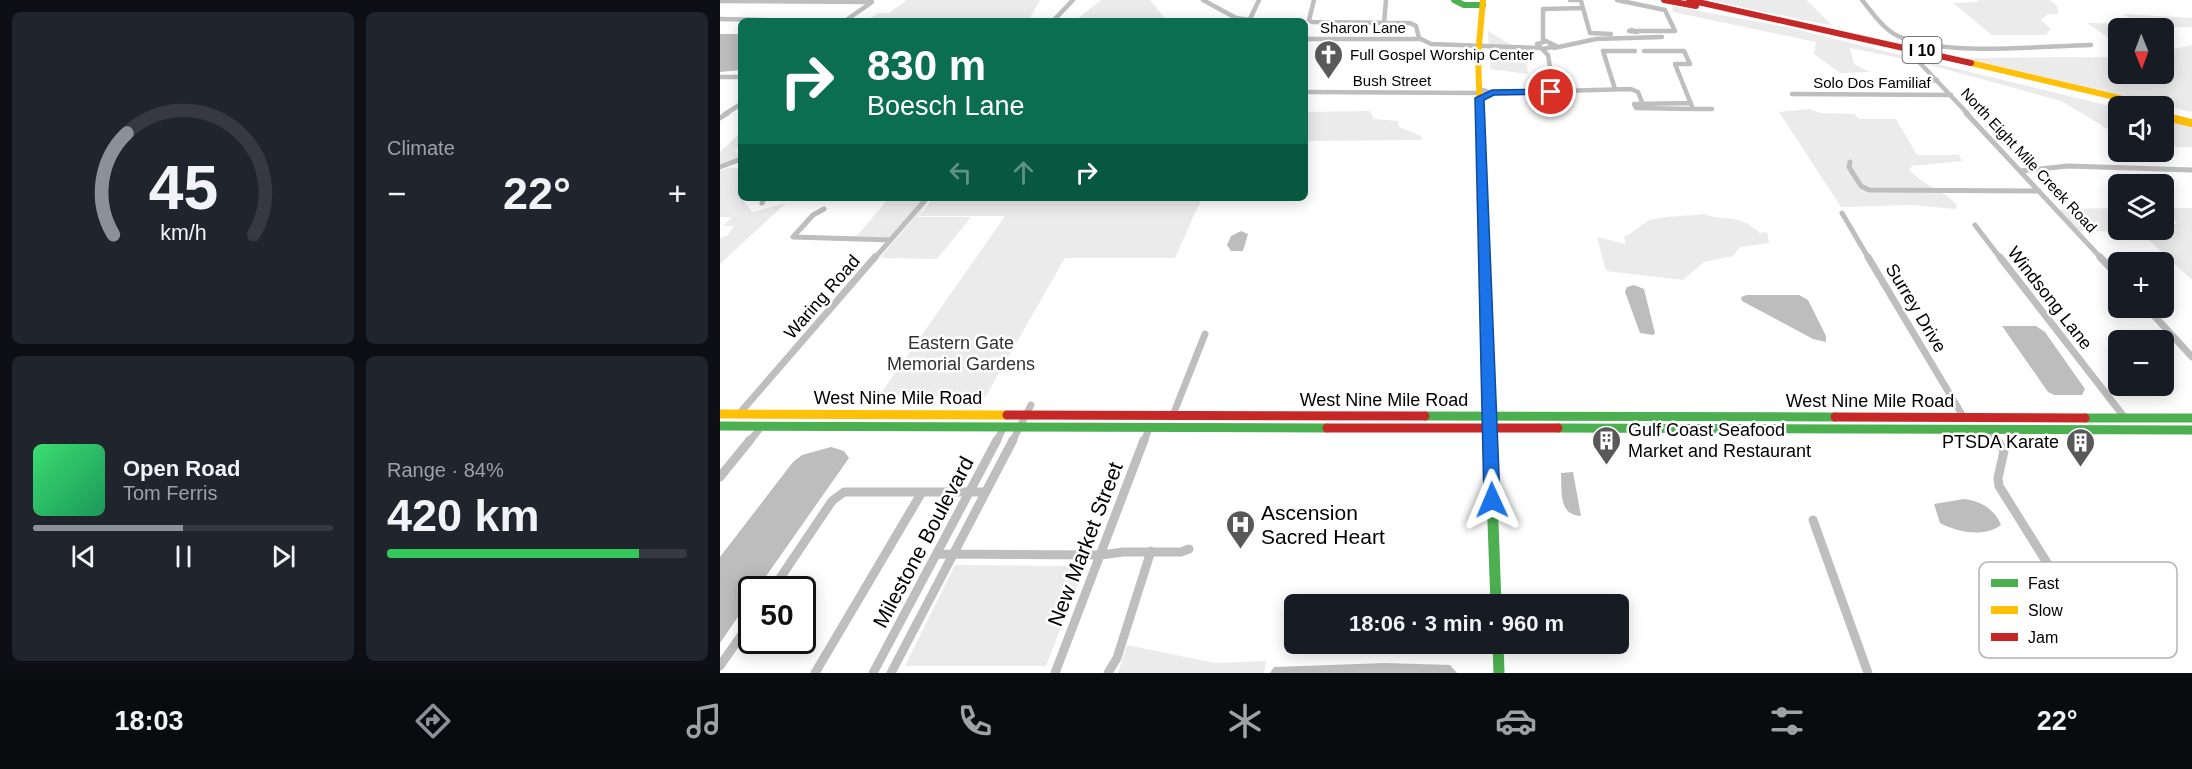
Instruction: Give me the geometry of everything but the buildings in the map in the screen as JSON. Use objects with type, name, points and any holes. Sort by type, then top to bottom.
[{"type":"main road","points":[[1454,0],[1475,2],[1481,24],[1483,45],[1480,93],[1496,594]]},
{"type":"main road","name":"I 10","points":[[1664,0],[1883,46],[2108,101]]},
{"type":"main road","name":"I 10","points":[[1689,0],[1900,45],[2112,96]]},
{"type":"main road","points":[[2174,112],[2192,116]]},
{"type":"main road","points":[[2174,119],[2192,123]]},
{"type":"main road","name":"West Nine Mile Road","points":[[720,414],[897,415],[1149,428],[2192,430]]},
{"type":"main road","points":[[720,420],[739,414]]},
{"type":"main road","points":[[762,426],[789,420],[874,420],[897,415]]},
{"type":"main road","name":"West Nine Mile Road","points":[[1022,421],[1153,415],[2192,418]]},
{"type":"main road","points":[[1191,428],[1218,422],[1475,423],[1486,422],[1490,417]]},
{"type":"main road","points":[[1491,428],[1503,422],[1639,422],[1656,417]]},
{"type":"main road","points":[[1656,429],[1671,423],[1767,422],[1778,417]]},
{"type":"main road","points":[[1837,429],[1853,423],[1951,423],[1960,422],[1964,418]]},
{"type":"main road","points":[[1990,430],[1991,423],[2086,423],[2098,418]]},
{"type":"main road","points":[[905,427],[922,420],[1022,421]]},
{"type":"main road","points":[[1004,427],[1022,421]]},
{"type":"main road","points":[[2138,430],[2152,424],[2192,424]]},
{"type":"main road","name":"West Nine Mile Road","points":[[720,426],[1004,427]]},
{"type":"main road","points":[[1498,654],[1499,673]]},
{"type":"street","points":[[1056,18],[1073,0]]},
{"type":"street","points":[[1203,0],[1236,18]]},
{"type":"street","points":[[1251,18],[1259,0]]},
{"type":"street","name":"Sharon Lane","points":[[1314,0],[1309,20],[1312,22],[1414,25],[1420,39]]},
{"type":"street","points":[[1384,23],[1386,0]]},
{"type":"street","points":[[1570,0],[1581,1],[1590,33],[1662,37]]},
{"type":"street","points":[[1617,0],[1665,10],[1676,34],[1634,35]]},
{"type":"street","points":[[1862,0],[1894,34],[1930,44],[2091,45]]},
{"type":"street","points":[[720,1],[872,2],[849,18]]},
{"type":"street","points":[[1554,91],[1548,55],[1541,44],[1541,12],[1543,9],[1583,8]]},
{"type":"street","points":[[720,19],[738,19]]},
{"type":"street","points":[[1634,35],[1633,41],[1639,50]]},
{"type":"street","name":"Sharon Lane","points":[[1308,39],[1420,39],[1439,45],[1541,44],[1565,46],[1596,39],[1634,35]]},
{"type":"street","points":[[1541,44],[1552,45],[1548,55]]},
{"type":"street","points":[[1682,45],[1690,64],[1675,64],[1692,106]]},
{"type":"street","points":[[1615,89],[1603,51],[1684,51]]},
{"type":"street","name":"North Eight Mile Creek Road","points":[[1920,63],[2108,265]]},
{"type":"street","points":[[721,78],[738,77]]},
{"type":"street","points":[[1896,81],[1937,80]]},
{"type":"street","points":[[1480,93],[1636,90],[1642,102]]},
{"type":"street","name":"Bush Street","points":[[1308,92],[1480,93]]},
{"type":"street","points":[[1480,93],[1492,93]]},
{"type":"street","name":"Solo Dos Familiaf","points":[[1792,94],[1951,95]]},
{"type":"street","points":[[1692,106],[1636,108],[1634,104],[1642,102],[1692,106],[1712,109]]},
{"type":"street","points":[[720,118],[738,106]]},
{"type":"street","points":[[720,167],[738,160]]},
{"type":"street","points":[[1850,162],[1849,167],[1861,186],[1869,190],[2039,191]]},
{"type":"street","points":[[2020,171],[2056,166],[2192,171]]},
{"type":"street","name":"Waring Road","points":[[739,414],[924,201]]},
{"type":"street","points":[[824,209],[813,215],[793,237],[891,240]]},
{"type":"street","name":"Surrey Drive","points":[[1842,213],[1964,418]]},
{"type":"street","name":"Windsong Lane","points":[[1975,225],[2125,418]]},
{"type":"street","points":[[2156,318],[2192,357]]},
{"type":"street","points":[[1173,415],[1205,334]]},
{"type":"street","name":"Milestone Boulevard","points":[[891,673],[1031,405]]},
{"type":"street","points":[[720,477],[762,426]]},
{"type":"street","name":"Milestone Boulevard","points":[[873,673],[1004,427]]},
{"type":"street","name":"New Market Street","points":[[1055,673],[1149,428]]},
{"type":"street","points":[[1990,430],[2004,451],[1998,478],[1999,486],[2046,562]]},
{"type":"street","points":[[781,576],[832,501],[839,495],[849,491],[985,492]]},
{"type":"street","points":[[815,673],[922,492]]},
{"type":"street","points":[[1813,520],[1868,673]]},
{"type":"street","points":[[937,554],[1101,555],[1151,551],[1181,552],[1190,549]]},
{"type":"street","points":[[1108,673],[1117,658],[1151,551]]},
{"type":"street","points":[[720,666],[738,640]]},
{"type":"green space","points":[[907,0],[1040,0],[1030,18],[870,18],[878,13],[889,13]]},
{"type":"green space","points":[[1101,0],[1150,0],[1165,18],[1079,18]]},
{"type":"green space","points":[[1708,0],[1806,0],[1833,26]]},
{"type":"green space","points":[[1977,0],[2050,0],[2057,6],[2058,14],[2048,14],[2041,20],[2051,29],[2046,35],[1992,35],[1953,3],[1979,2]]},
{"type":"green space","points":[[1672,6],[1782,26],[2108,106],[2108,129],[2061,101],[1919,62],[1850,48],[1854,64],[1870,72],[1840,73],[1814,54],[1816,42],[1673,12]]},
{"type":"green space","points":[[2123,14],[2192,18],[2192,27],[2174,27],[2174,18],[2129,18]]},
{"type":"green space","points":[[2087,23],[2108,23],[2108,37]]},
{"type":"green space","points":[[1488,31],[1526,54],[1528,74],[1490,69]]},
{"type":"green space","points":[[2192,45],[2192,112],[2174,108],[2174,96],[2125,96],[1965,58],[2108,57],[2108,84],[2174,84],[2174,48]]},
{"type":"green space","points":[[1809,109],[1821,113],[1854,114],[1859,119],[1896,119],[1917,155],[1961,155],[1959,157],[1963,161],[1912,166],[1909,169],[1920,180],[1946,195],[1957,205],[1956,209],[1911,205],[1841,207],[1779,112]]},
{"type":"green space","points":[[1370,111],[1374,119],[1398,121],[1399,127],[1421,136],[1422,140],[1308,141],[1308,112]]},
{"type":"green space","points":[[2174,122],[2192,126],[2192,147],[2174,147]]},
{"type":"green space","points":[[738,135],[738,148],[734,152],[738,153],[738,157],[720,164],[720,152]]},
{"type":"green space","points":[[731,167],[738,169],[738,201],[743,201],[753,212],[786,203],[720,264],[720,238],[727,236],[734,226],[723,226],[732,217],[720,217],[720,170]]},
{"type":"green space","points":[[886,201],[922,201],[890,238],[856,237]]},
{"type":"green space","points":[[928,201],[918,217],[971,217],[937,259],[880,258]]},
{"type":"green space","name":"Eastern Gate Memorial Gardens","points":[[931,201],[1201,201],[1175,258],[1065,258],[986,396],[879,396],[1005,216],[919,216]]},
{"type":"green space","points":[[2108,208],[2108,231],[2079,231],[2059,209]]},
{"type":"green space","points":[[2174,208],[2192,208],[2192,280],[2174,263],[2174,252],[2162,252],[2149,240],[2174,240],[2174,224],[2177,224],[2174,221]]},
{"type":"green space","points":[[1704,214],[1738,220],[1760,233],[1767,232],[1769,243],[1740,247],[1733,256],[1704,262],[1683,280],[1606,271],[1597,237],[1626,244],[1624,237],[1653,219]]},
{"type":"green space","points":[[955,565],[1085,566],[1046,666],[905,666]]},
{"type":"green space","points":[[1127,645],[1215,663],[1266,661],[1264,673],[1118,673]]},
{"type":"shaded area","points":[[720,34],[738,34],[738,70],[720,72]]},
{"type":"shaded area","points":[[1241,231],[1248,234],[1243,251],[1231,251],[1227,245],[1231,236]]},
{"type":"shaded area","points":[[1634,285],[1644,289],[1655,333],[1653,335],[1640,333],[1625,292],[1627,287]]},
{"type":"shaded area","points":[[1799,295],[1808,300],[1826,336],[1826,342],[1813,339],[1742,301],[1741,297]]},
{"type":"shaded area","points":[[2002,326],[2036,326],[2045,332],[2085,389],[2082,395],[2054,395],[2048,392]]},
{"type":"shaded area","points":[[831,447],[844,451],[849,458],[766,576],[738,576],[738,617],[720,643],[720,557],[793,462],[802,455]]},
{"type":"shaded area","points":[[1573,472],[1581,516],[1568,511],[1563,501],[1561,473]]},
{"type":"shaded area","points":[[1964,499],[1986,507],[1995,514],[2001,525],[1987,531],[1970,532],[1940,523],[1934,504]]},
{"type":"shaded area","points":[[1385,663],[1450,665],[1457,673],[1270,673],[1274,667]]},
{"type":"traffic: fast","points":[[1454,0],[1464,5],[1483,5]]},
{"type":"traffic: fast","points":[[1425,416],[1835,417]]},
{"type":"traffic: fast","points":[[2085,418],[2192,418]]},
{"type":"traffic: fast","points":[[720,426],[1327,428]]},
{"type":"traffic: fast","points":[[1558,428],[2192,430]]},
{"type":"traffic: fast","points":[[1492,495],[1496,594]]},
{"type":"traffic: fast","points":[[1498,654],[1499,673]]},
{"type":"traffic: slow","points":[[1483,0],[1478,56],[1492,495]]},
{"type":"traffic: slow","points":[[1971,63],[2111,96]]},
{"type":"traffic: slow","points":[[2174,119],[2192,123]]},
{"type":"traffic: slow","points":[[720,414],[1007,415]]},
{"type":"traffic: jam","points":[[1664,0],[1696,6]]},
{"type":"traffic: jam","points":[[1689,0],[1971,63]]},
{"type":"traffic: jam","points":[[1007,415],[1425,416]]},
{"type":"traffic: jam","points":[[1835,417],[2085,418]]},
{"type":"traffic: jam","points":[[1327,428],[1558,428]]},
{"type":"place","name":"Full Gospel Worship Center","points":[[1329,80]]},
{"type":"place","name":"Gulf Coast Seafood Market and Restaurant","points":[[1607,466]]},
{"type":"place","name":"PTSDA Karate","points":[[2080,468]]},
{"type":"place","name":"Ascension Sacred Heart","points":[[1240,550]]},
{"type":"route","points":[[1492,500],[1480,98],[1492,93],[1551,92]]}]
